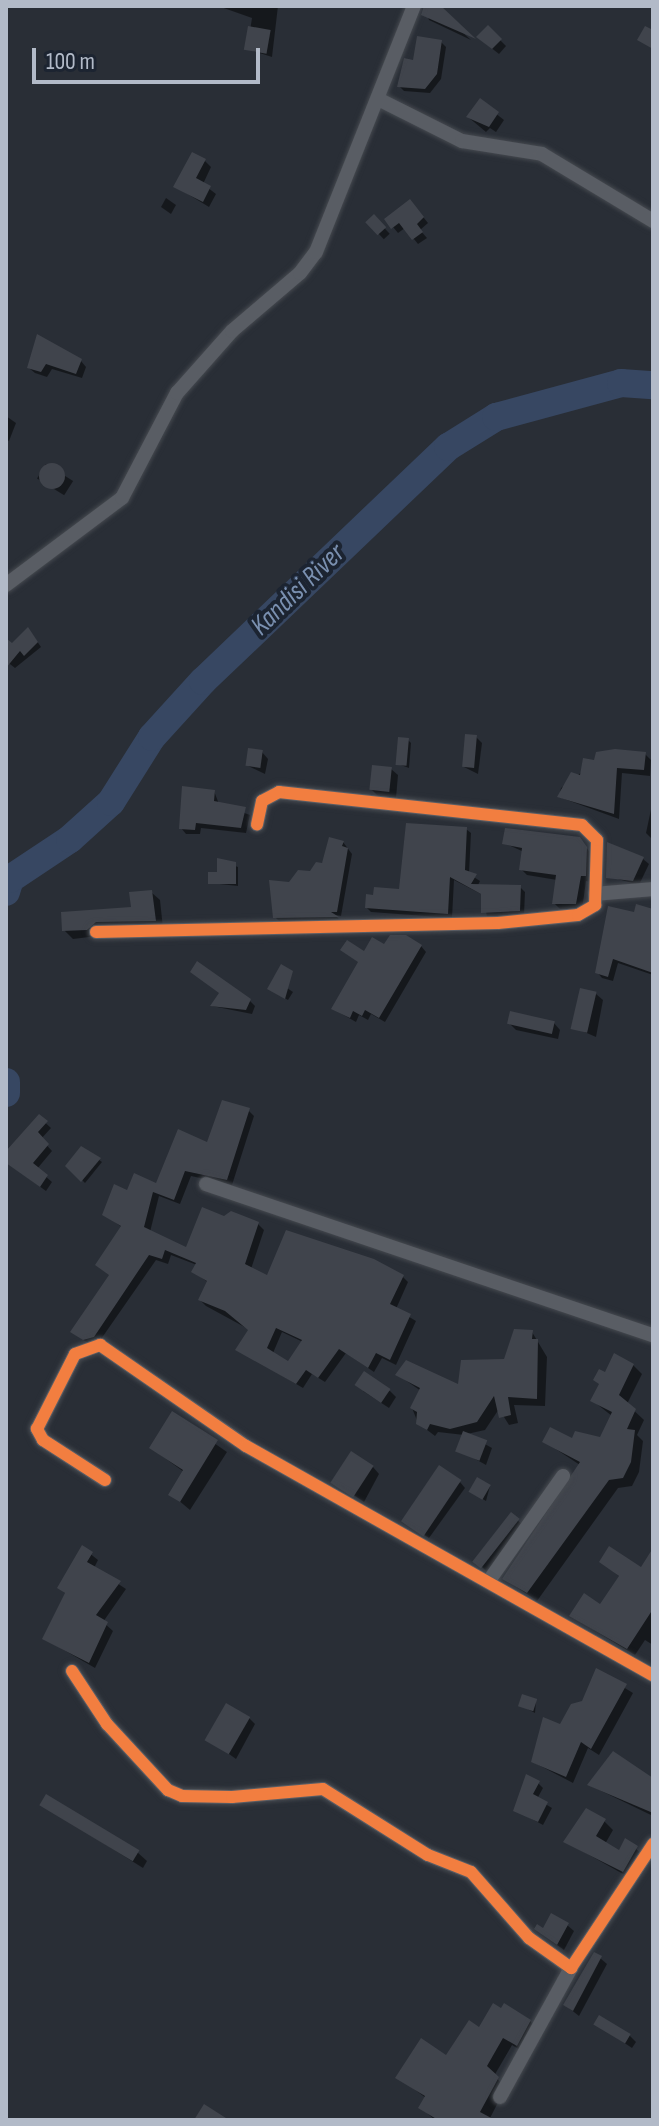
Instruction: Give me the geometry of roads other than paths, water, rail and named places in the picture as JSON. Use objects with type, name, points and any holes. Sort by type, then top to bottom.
[{"type":"street","points":[[6,585],[122,498],[177,393],[232,331],[300,273],[325,232],[380,100],[414,6]]},
{"type":"street","points":[[380,100],[462,141],[542,154],[653,221]]},
{"type":"street","points":[[96,932],[498,923],[578,915],[595,905],[597,840],[582,825],[279,792],[262,801],[257,824]]},
{"type":"street","points":[[595,894],[653,889]]},
{"type":"street","points":[[206,1184],[653,1335]]},
{"type":"street","points":[[105,1480],[43,1440],[37,1429],[75,1354],[100,1345],[246,1446],[653,1675]]},
{"type":"street","points":[[488,1582],[563,1476]]},
{"type":"street","points":[[72,1671],[107,1724],[168,1790],[182,1796],[232,1797],[323,1789],[428,1855],[471,1872],[529,1938],[571,1968]]},
{"type":"street","points":[[500,2097],[571,1968],[653,1844]]},
{"type":"waterway","name":"Kandisi River","points":[[6,892],[10,879],[70,839],[111,802],[152,737],[203,681],[448,447],[496,417],[621,383],[653,385]]},
{"type":"waterway","name":"Kandisi River","points":[[6,1082],[6,1093]]}]
